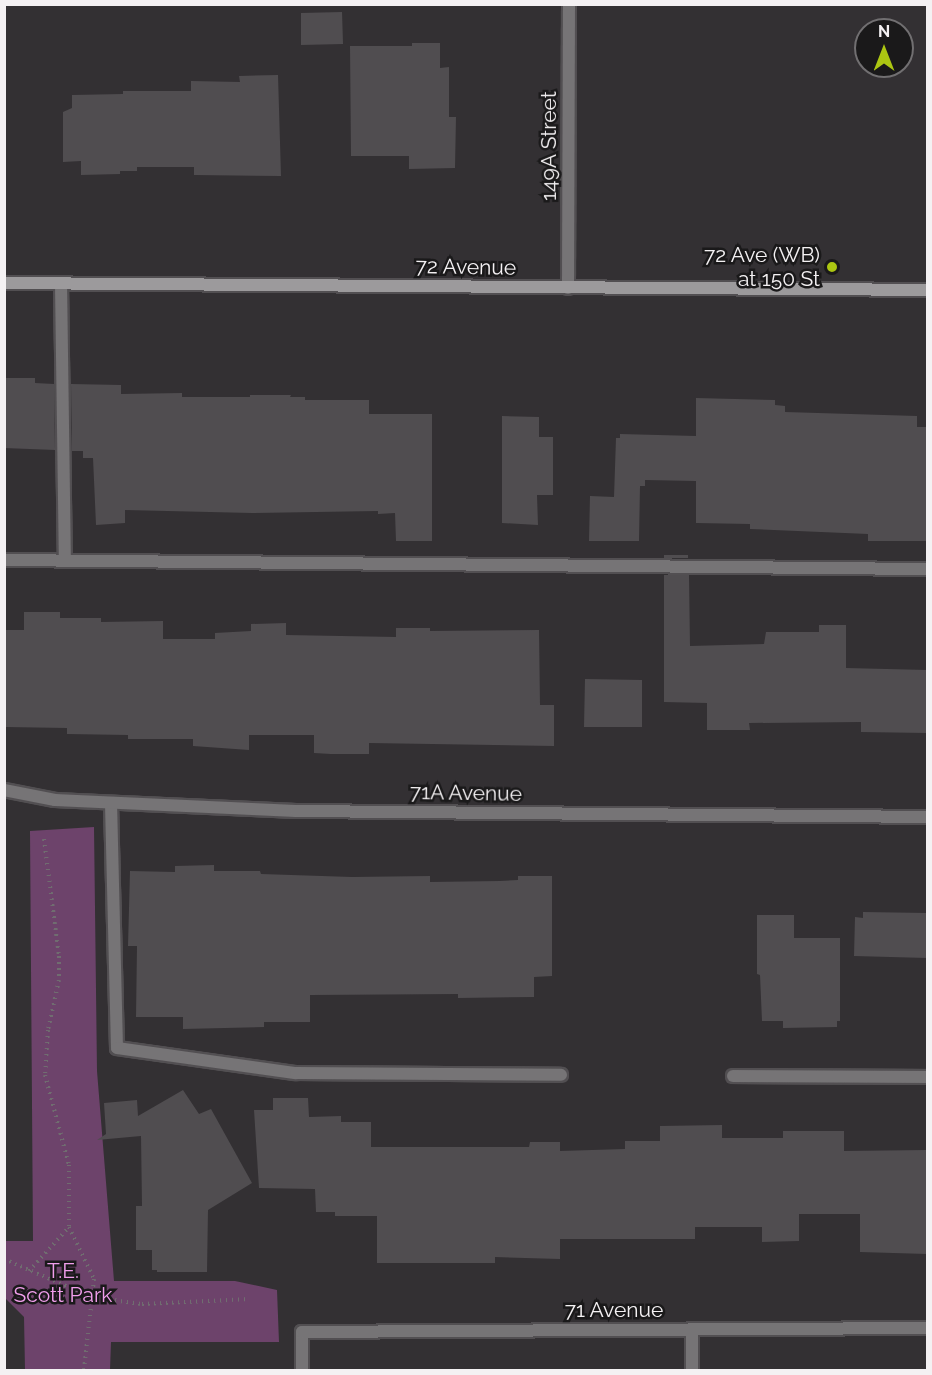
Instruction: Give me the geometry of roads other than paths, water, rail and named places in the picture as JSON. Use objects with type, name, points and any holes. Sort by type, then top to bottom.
[{"type":"main road","name":"72 Avenue","points":[[4,283],[927,290]]},
{"type":"street","name":"149A Street","points":[[568,288],[569,4]]},
{"type":"street","points":[[61,283],[65,561]]},
{"type":"street","points":[[4,560],[927,569]]},
{"type":"street","name":"71A Avenue","points":[[4,790],[55,800],[296,811],[927,817]]},
{"type":"street","points":[[111,803],[117,1048],[296,1073],[561,1076]]},
{"type":"street","points":[[733,1076],[927,1077]]},
{"type":"street","name":"71 Avenue","points":[[302,1371],[302,1332],[927,1328]]},
{"type":"street","points":[[692,1329],[692,1371]]},
{"type":"place","name":"72 Ave (WB) at 150 St","points":[[832,267]]},
{"type":"park label","name":"T.E. Scott Park","points":[[63,1283]]}]
